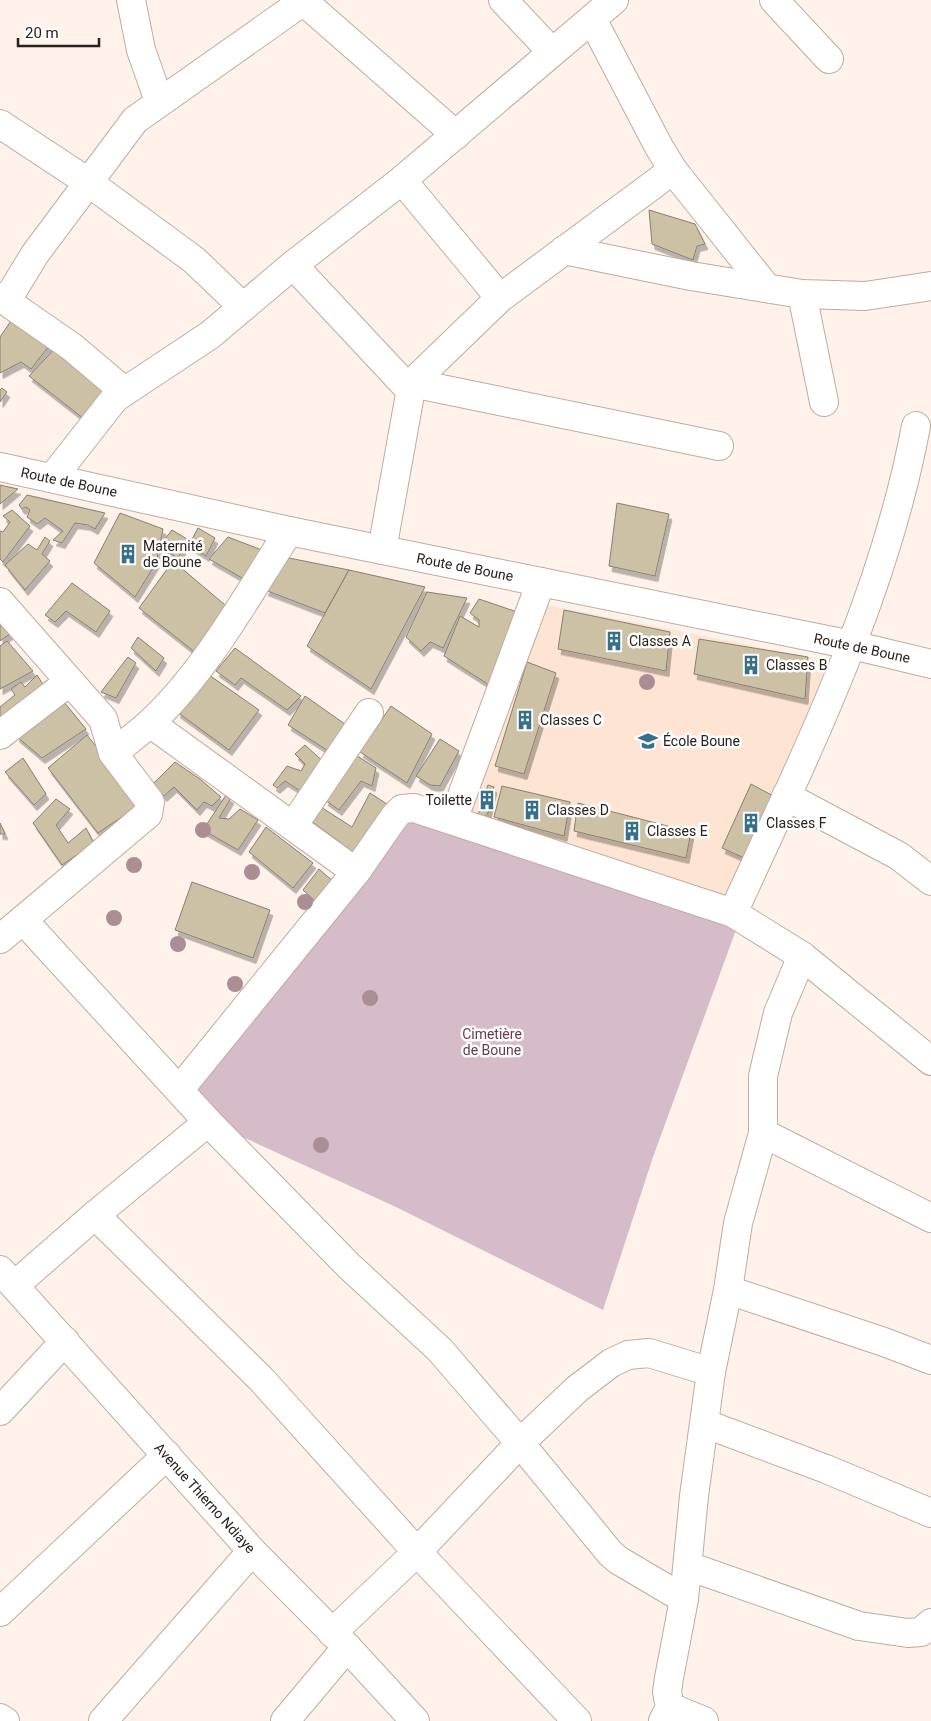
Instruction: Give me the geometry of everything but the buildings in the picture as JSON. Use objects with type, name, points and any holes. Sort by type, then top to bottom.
[{"type":"street","points":[[132,0],[141,50],[159,101]]},
{"type":"street","points":[[503,0],[552,52]]},
{"type":"street","points":[[52,477],[102,412],[124,391],[210,335],[293,265],[402,180],[614,0]]},
{"type":"street","points":[[774,0],[829,59]]},
{"type":"street","points":[[124,391],[72,347],[4,299],[135,120],[159,101],[303,1],[456,135]]},
{"type":"street","points":[[592,19],[658,146],[673,170],[766,287]]},
{"type":"street","points":[[0,124],[88,182],[194,260],[243,307]]},
{"type":"street","points":[[382,550],[411,386],[500,298],[673,170]]},
{"type":"street","points":[[402,180],[500,298]]},
{"type":"street","points":[[564,250],[691,276],[802,294],[865,296],[931,286]]},
{"type":"street","points":[[293,265],[411,386],[720,446]]},
{"type":"street","points":[[802,294],[824,402]]},
{"type":"street","points":[[733,913],[852,645],[895,518],[909,464],[916,426]]},
{"type":"street","name":"Route de Boune","points":[[0,467],[289,531],[852,645],[931,664]]},
{"type":"street","points":[[113,753],[150,723],[215,646],[289,531]]},
{"type":"street","points":[[453,820],[541,582]]},
{"type":"street","points":[[0,602],[68,682],[103,719],[109,734],[113,753],[150,802],[148,814],[0,939]]},
{"type":"street","points":[[0,735],[68,682]]},
{"type":"street","points":[[293,826],[369,713]]},
{"type":"street","points":[[150,723],[356,872]]},
{"type":"street","points":[[786,796],[899,856],[931,881]]},
{"type":"street","points":[[180,1089],[356,872],[402,809],[414,808],[733,913],[802,956],[931,1061]]},
{"type":"street","points":[[23,920],[180,1089],[208,1122],[349,1266],[440,1350],[520,1443],[610,1553],[618,1560],[684,1599]]},
{"type":"street","points":[[704,1721],[667,1714],[667,1692],[684,1599],[694,1496],[706,1424],[711,1372],[728,1290],[738,1223],[763,1133],[763,1076],[778,1013],[802,956]]},
{"type":"street","points":[[8,1277],[95,1215],[208,1122]]},
{"type":"street","points":[[763,1133],[931,1218]]},
{"type":"street","points":[[95,1215],[261,1379],[417,1552],[577,1721]]},
{"type":"street","name":"Avenue Thierno Ndiaye","points":[[8,1277],[252,1551],[415,1721]]},
{"type":"street","points":[[728,1290],[884,1342],[931,1360]]},
{"type":"street","points":[[0,1411],[65,1341]]},
{"type":"street","points":[[285,1721],[339,1640],[417,1552],[520,1443],[576,1389],[612,1363],[628,1355],[648,1353],[711,1372]]},
{"type":"street","points":[[706,1424],[826,1469],[931,1513]]},
{"type":"street","points":[[0,1612],[167,1455]]},
{"type":"street","points":[[103,1721],[252,1551]]},
{"type":"street","points":[[688,1566],[859,1626],[908,1633],[921,1632],[931,1623]]},
{"type":"street","points":[[0,1718],[5,1721]]},
{"type":"shaded area","name":"École Boune","points":[[542,604],[839,663],[729,903],[466,818]]},
{"type":"green space","name":"Cimetière de Boune","points":[[410,819],[740,919],[653,1157],[603,1310],[396,1207],[234,1133],[194,1086]]},
{"type":"place","name":"Maternité de Boune","points":[[128,554]]},
{"type":"place","name":"Classes A","points":[[614,641]]},
{"type":"place","name":"Classes B","points":[[751,665]]},
{"type":"place","name":"Classes C","points":[[525,720]]},
{"type":"place","name":"École Boune","points":[[648,741]]},
{"type":"place","name":"Toilette","points":[[487,800]]},
{"type":"place","name":"Classes D","points":[[532,810]]},
{"type":"place","name":"Classes F","points":[[751,823]]},
{"type":"place","name":"Classes E","points":[[632,831]]}]
